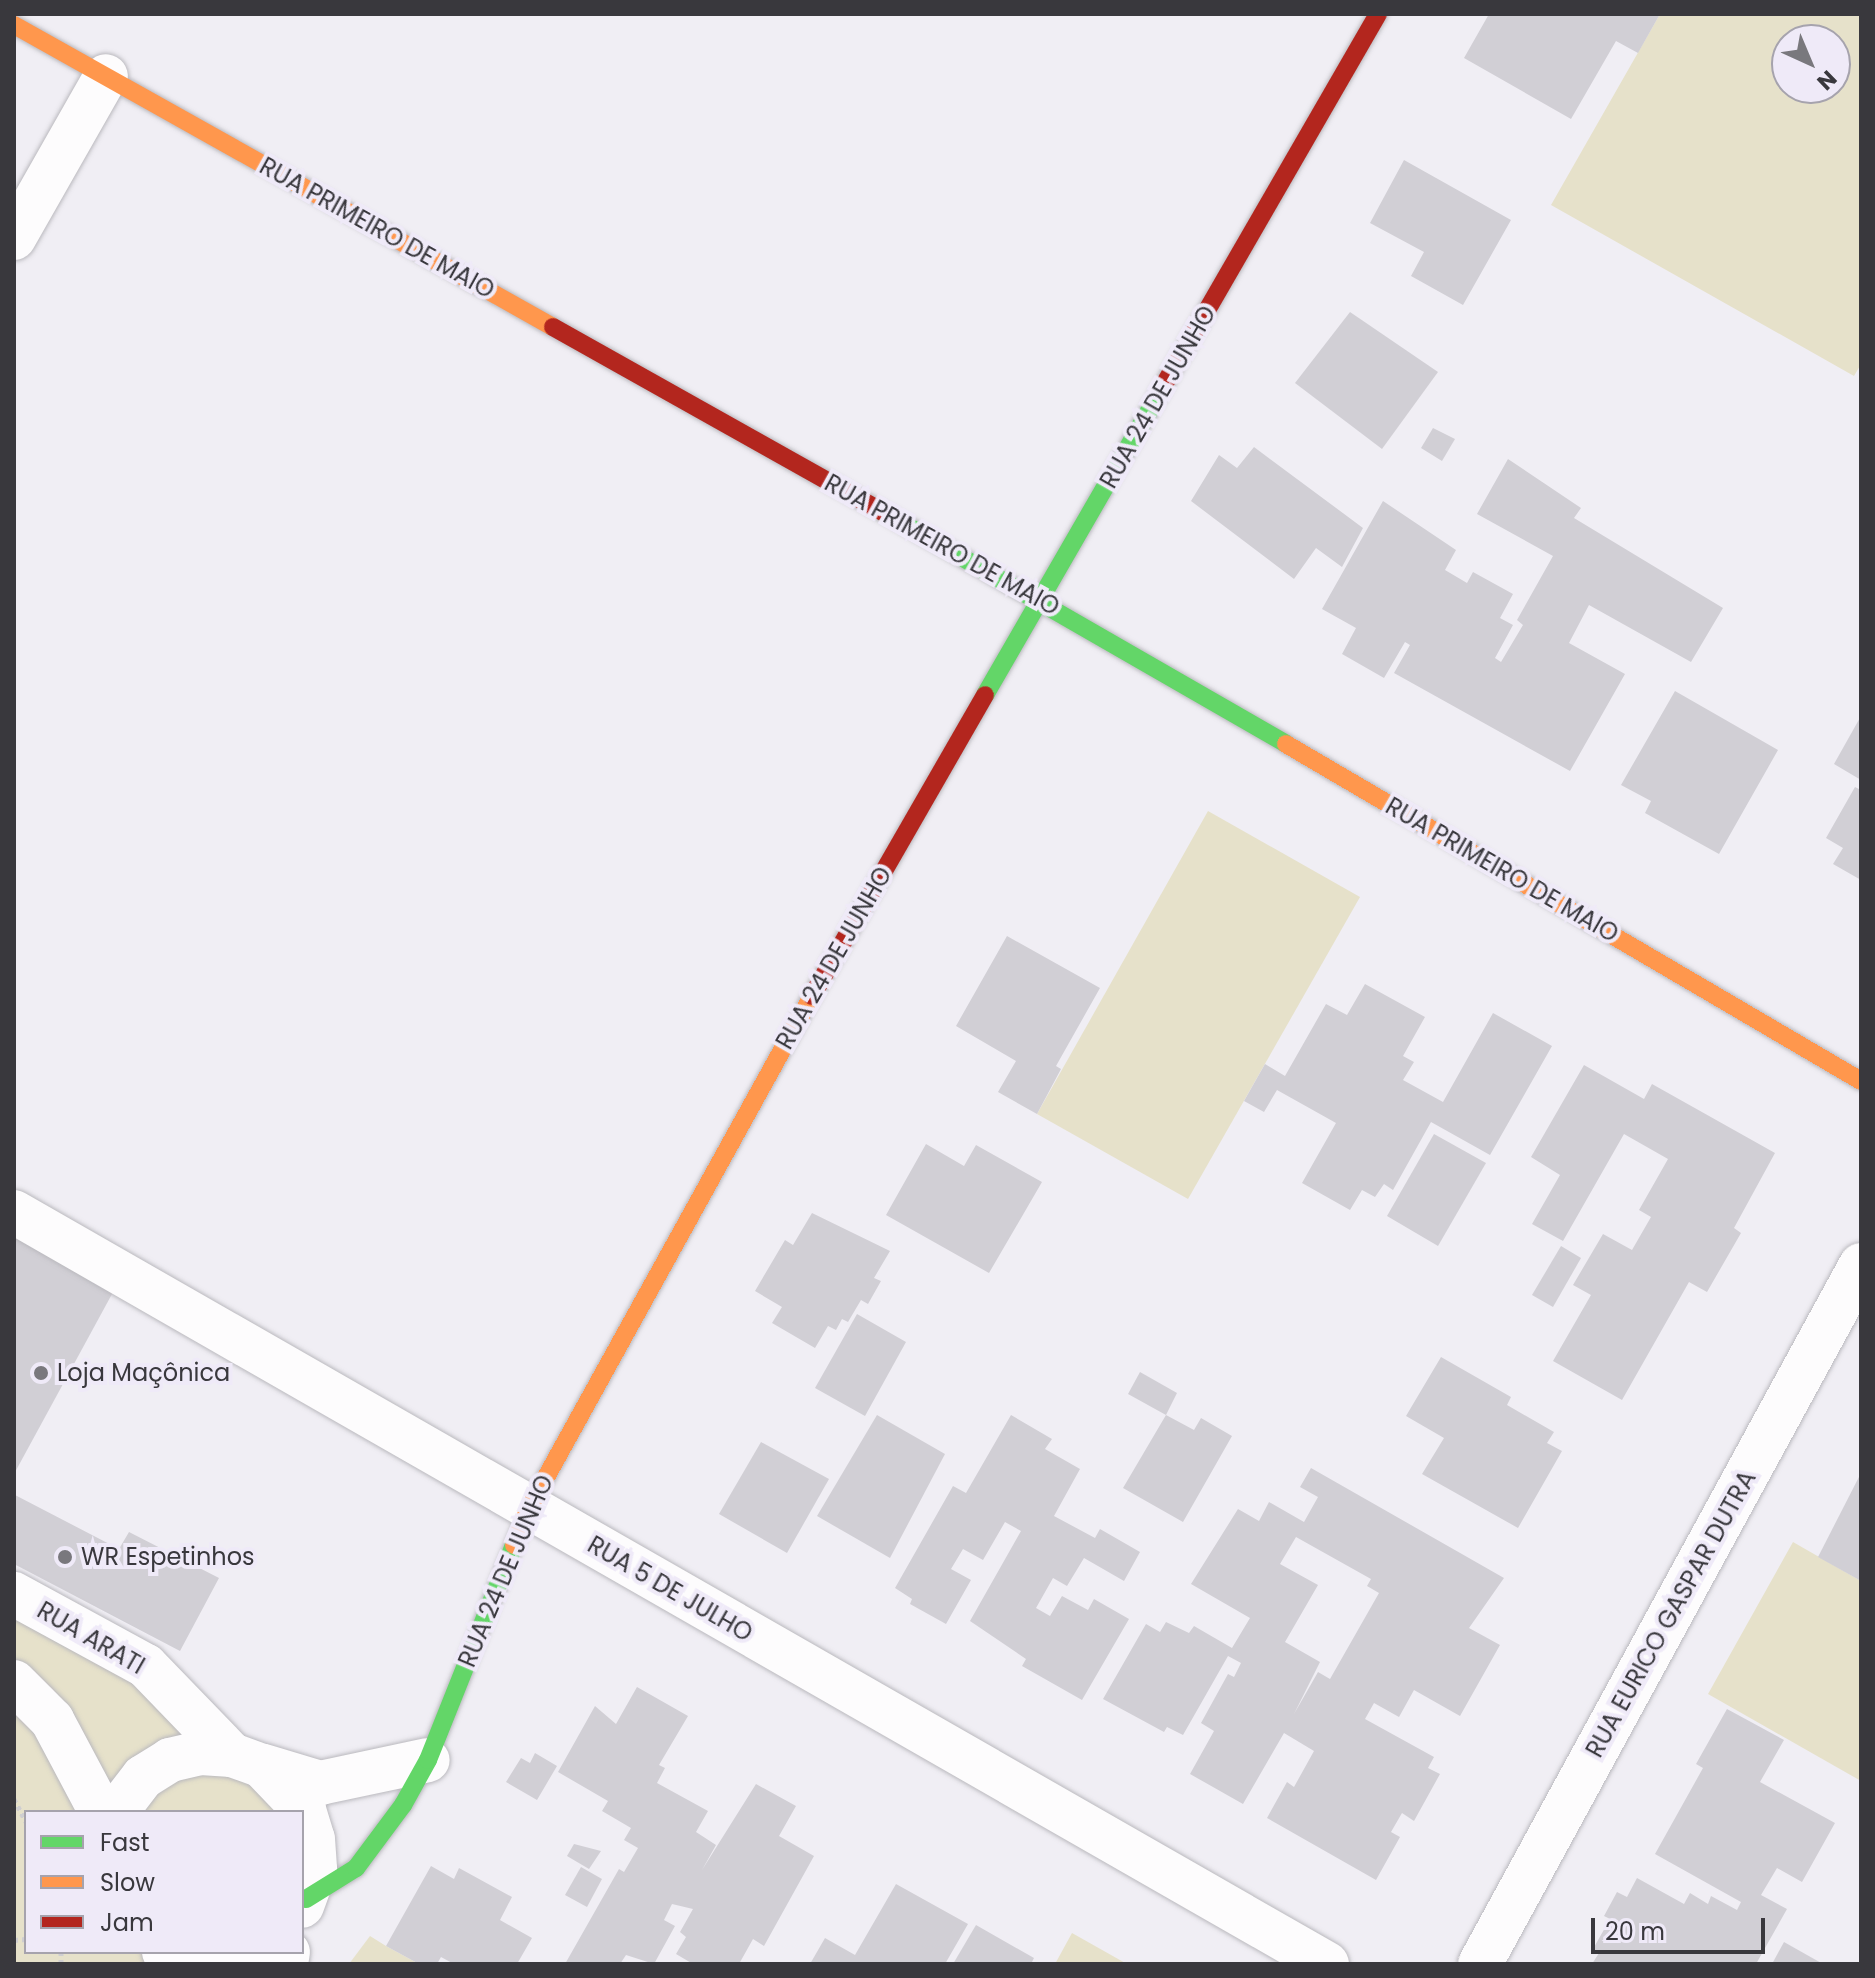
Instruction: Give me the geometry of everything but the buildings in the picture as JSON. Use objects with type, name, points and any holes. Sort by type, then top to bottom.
[{"type":"street","name":"RUA 24 DE JUNHO","points":[[304,1902],[356,1868],[403,1805],[428,1760],[529,1508],[764,1079],[1378,14]]},
{"type":"street","name":"RUA PRIMEIRO DE MAIO","points":[[14,25],[1041,600],[1861,1081]]},
{"type":"street","points":[[14,238],[106,76]]},
{"type":"street","name":"RUA 5 DE JULHO","points":[[14,1212],[1327,1964]]},
{"type":"street","name":"RUA EURICO GASPAR DUTRA","points":[[1480,1964],[1861,1265]]},
{"type":"street","name":"RUA ARATI","points":[[14,1594],[146,1666],[247,1760],[286,1785],[304,1810],[313,1839],[315,1870],[304,1902]]},
{"type":"street","points":[[14,1682],[52,1720],[100,1810]]},
{"type":"street","points":[[118,1810],[143,1777],[170,1760],[201,1753],[247,1760],[320,1783],[428,1760]]},
{"type":"street","points":[[170,1954],[193,1961],[221,1962],[247,1954]]},
{"type":"path","points":[[14,1799],[24,1818]]},
{"type":"shaded area","points":[[1660,14],[1861,14],[1861,364],[1854,376],[1551,205]]},
{"type":"shaded area","points":[[1208,811],[1360,897],[1188,1199],[1037,1114]]},
{"type":"shaded area","points":[[1793,1542],[1861,1581],[1861,1781],[1708,1694]]},
{"type":"shaded area","points":[[14,1597],[143,1671],[297,1810],[24,1810],[24,1954],[279,1954],[275,1964],[14,1964]]},
{"type":"shaded area","points":[[1072,1933],[1127,1964],[1055,1964]]},
{"type":"shaded area","points":[[370,1936],[386,1946],[419,1964],[349,1964]]},
{"type":"traffic: fast","points":[[985,695],[1165,383]]},
{"type":"traffic: fast","points":[[883,512],[1286,744]]},
{"type":"traffic: fast","points":[[306,1899],[356,1868],[403,1805],[428,1760],[514,1545]]},
{"type":"traffic: slow","points":[[14,25],[553,327]]},
{"type":"traffic: slow","points":[[1286,744],[1861,1081]]},
{"type":"traffic: slow","points":[[514,1545],[529,1508],[812,996]]},
{"type":"traffic: jam","points":[[1165,383],[1378,14]]},
{"type":"traffic: jam","points":[[553,327],[883,512]]},
{"type":"traffic: jam","points":[[812,996],[985,695]]},
{"type":"place","name":"Loja Maçônica","points":[[41,1373]]},
{"type":"place","name":"WR Espetinhos","points":[[65,1557]]}]
